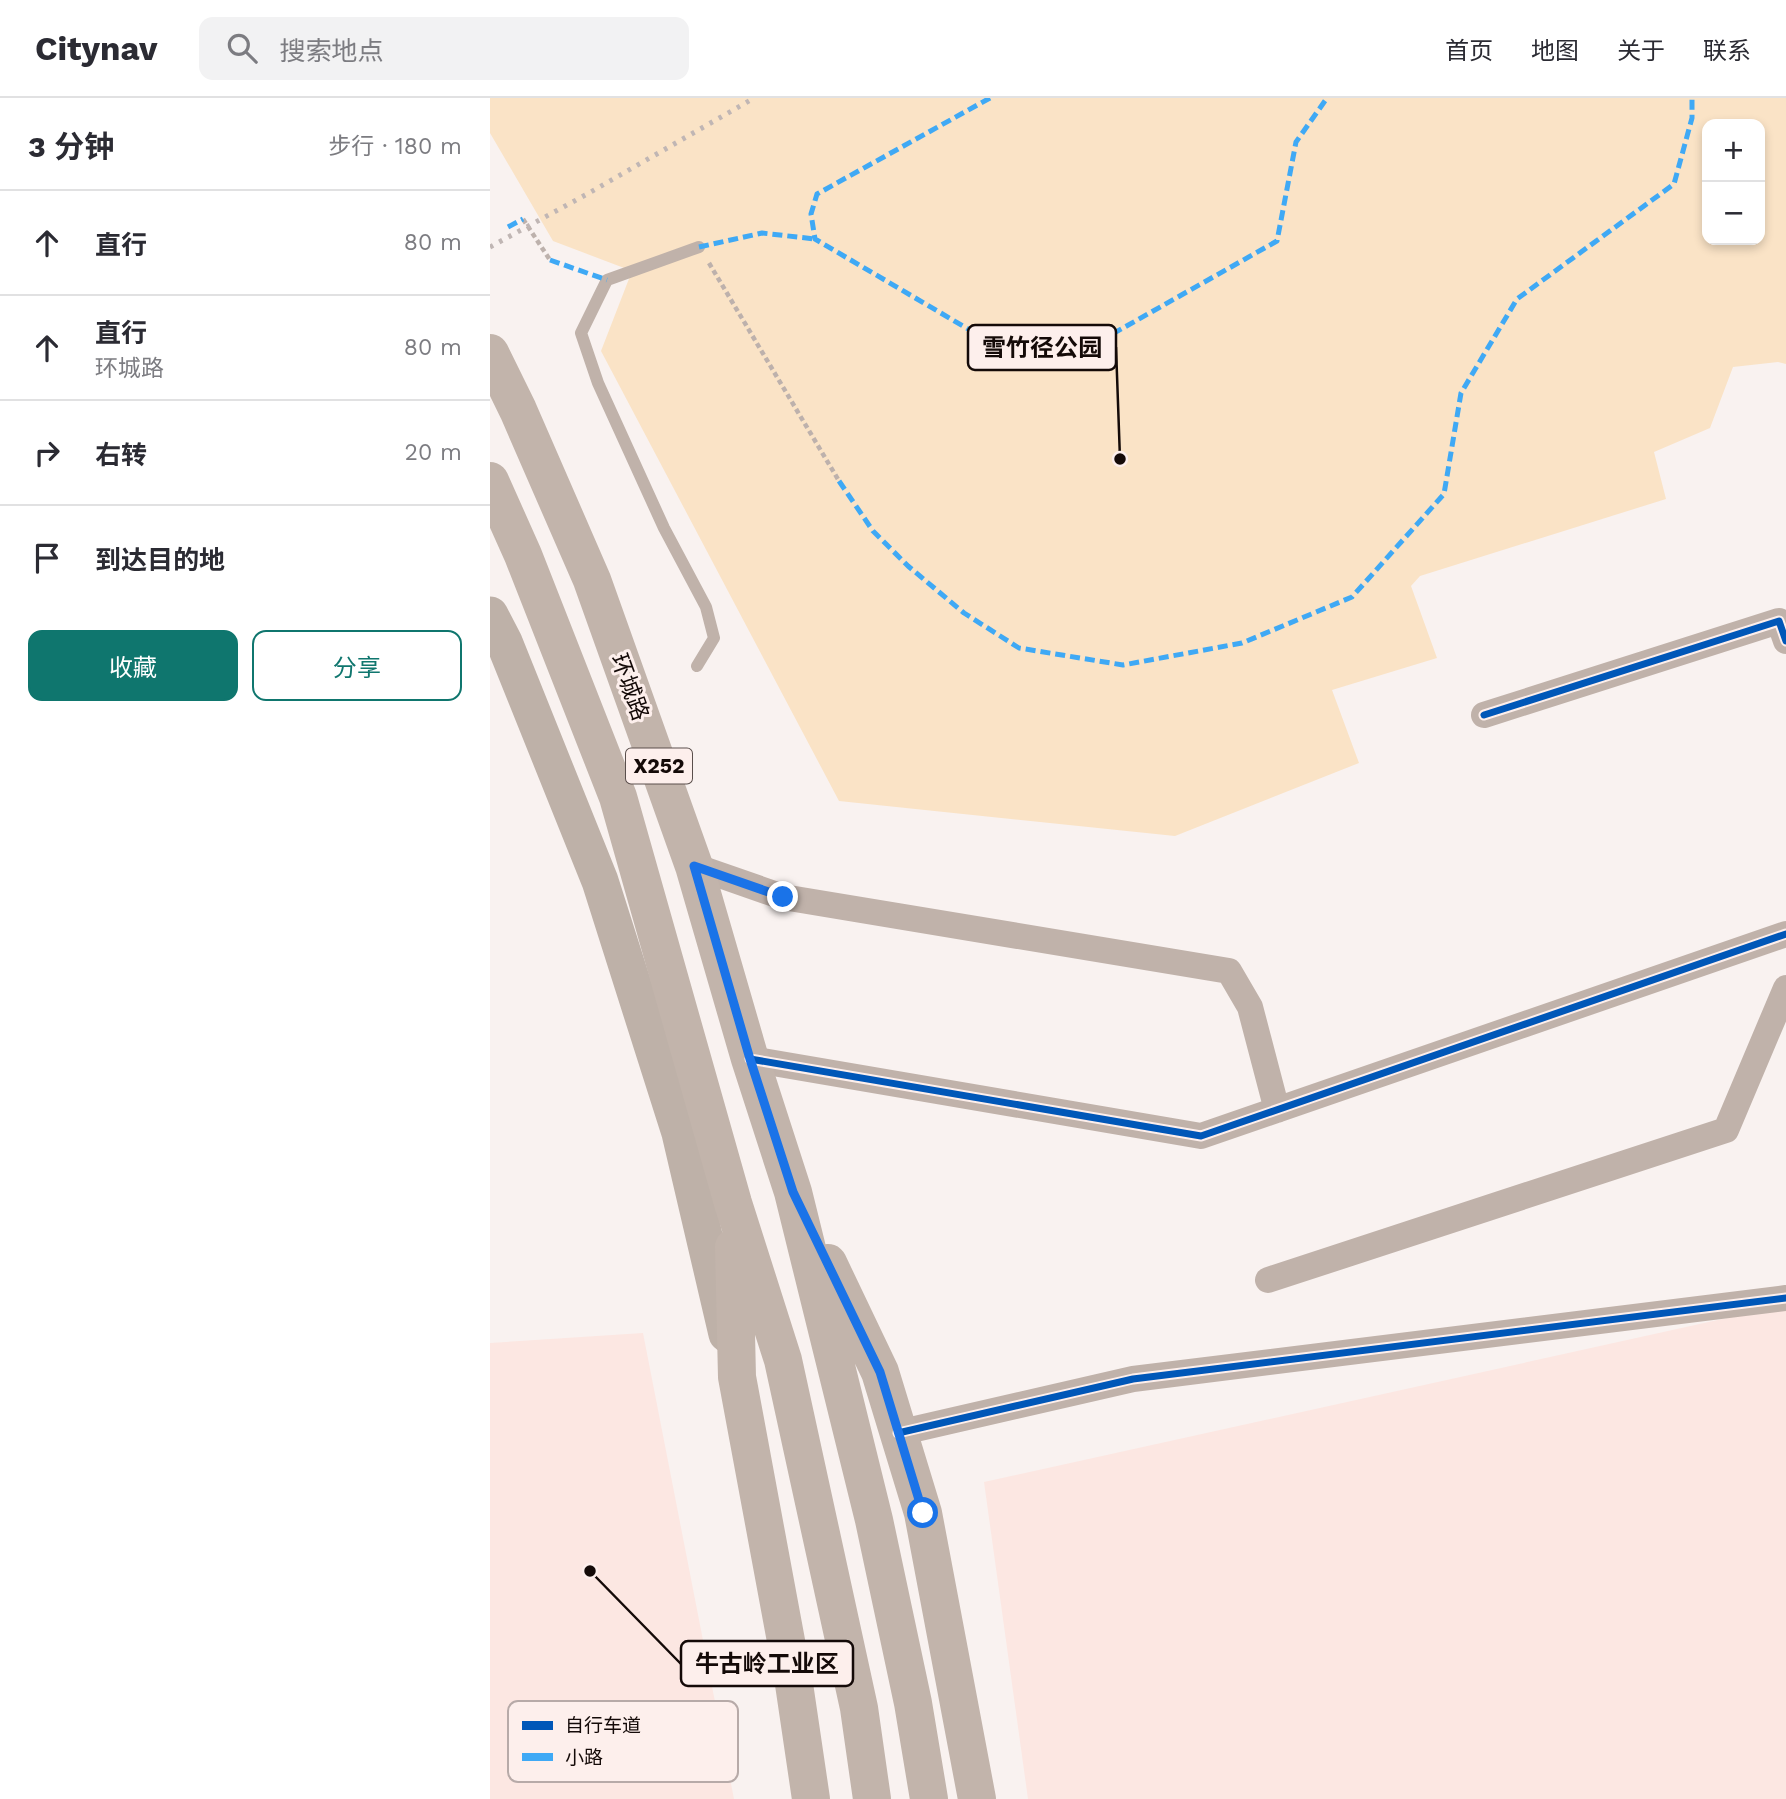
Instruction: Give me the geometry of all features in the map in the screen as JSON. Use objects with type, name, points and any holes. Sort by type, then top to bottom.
[{"type":"main road","name":"环城路","points":[[490,354],[519,410],[592,580],[694,866],[750,1059],[793,1192]]},
{"type":"main road","name":"X252","points":[[490,481],[523,555],[618,796],[733,1203]]},
{"type":"main road","points":[[490,615],[504,642],[600,881],[680,1133],[737,1377],[794,1684],[811,1799]]},
{"type":"main road","name":"X252","points":[[793,1192],[880,1372],[923,1513],[977,1799]]},
{"type":"main road","points":[[793,1192],[874,1520],[913,1703],[929,1799]]},
{"type":"main road","points":[[733,1203],[737,1377]]},
{"type":"main road","points":[[733,1203],[783,1360],[859,1707],[872,1799]]},
{"type":"street","points":[[1484,715],[1779,621],[1786,641]]},
{"type":"street","points":[[694,866],[783,897],[1230,971],[1250,1007],[1277,1110]]},
{"type":"street","points":[[750,1059],[1201,1136],[1786,934]]},
{"type":"street","points":[[1268,1280],[1726,1130],[1786,988]]},
{"type":"street","points":[[898,1433],[1133,1379],[1786,1298]]},
{"type":"lane","points":[[696,666],[714,638],[706,607],[664,528],[598,383],[581,332],[607,280],[699,247]]},
{"type":"path","points":[[523,219],[550,260]]},
{"type":"path","points":[[699,247],[839,481]]},
{"type":"shaded area","points":[[490,98],[1786,98],[1786,364],[1778,362],[1733,367],[1710,428],[1654,452],[1666,499],[1420,576],[1411,586],[1437,658],[1332,690],[1359,763],[1175,836],[839,801],[601,351],[632,271],[553,241],[490,133]]},
{"type":"shaded area","points":[[1786,1305],[1786,1799],[1028,1799],[984,1482]]},
{"type":"shaded area","points":[[643,1333],[715,1701],[508,1701],[508,1782],[731,1782],[734,1799],[490,1799],[490,1343]]},
{"type":"railway","points":[[490,247],[754,98]]},
{"type":"marked path","points":[[990,98],[817,194],[811,214],[815,239],[1031,366],[1054,367],[1277,241],[1296,142],[1327,98]]},
{"type":"marked path","points":[[839,481],[873,531],[908,566],[964,613],[1019,648],[1123,665],[1242,643],[1352,597],[1444,494],[1461,393],[1517,299],[1674,184],[1692,118],[1692,98]]},
{"type":"marked path","points":[[508,227],[523,219]]},
{"type":"marked path","points":[[699,247],[762,233],[815,239]]},
{"type":"marked path","points":[[550,260],[607,280]]},
{"type":"cycle path","points":[[1484,715],[1779,621],[1786,641]]},
{"type":"cycle path","points":[[750,1059],[1201,1136],[1786,934]]},
{"type":"cycle path","points":[[898,1433],[1133,1379],[1786,1298]]},
{"type":"place","name":"雪竹径公园","points":[[1120,459]]},
{"type":"place","name":"牛古岭工业区","points":[[590,1571]]},
{"type":"route","points":[[783,897],[694,866],[750,1059],[793,1192],[880,1372],[923,1513]]}]
